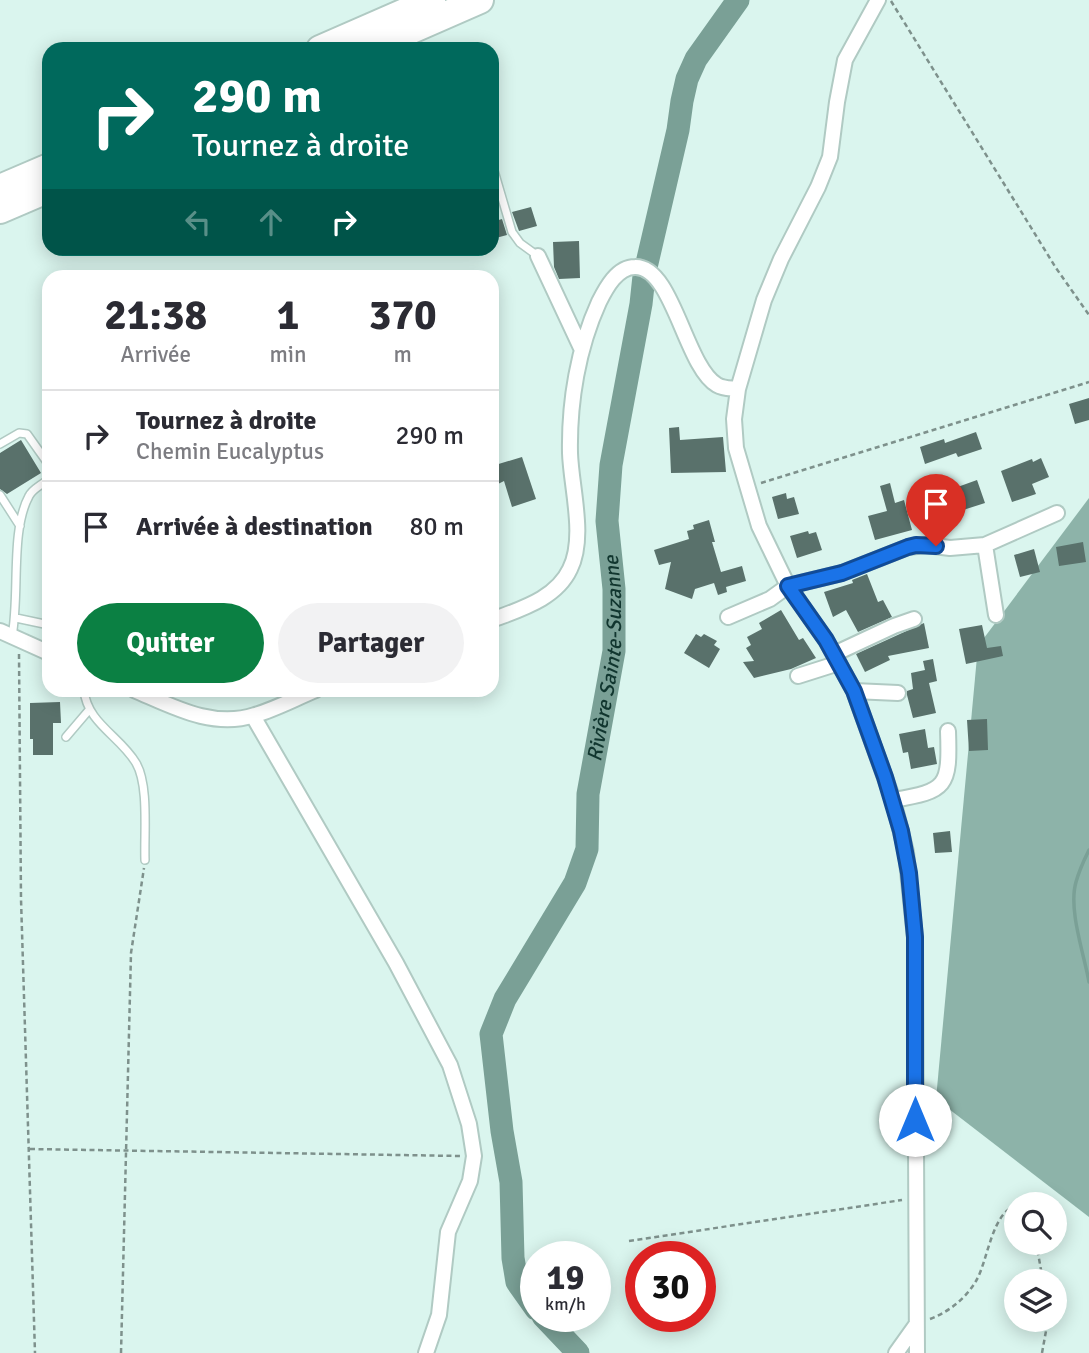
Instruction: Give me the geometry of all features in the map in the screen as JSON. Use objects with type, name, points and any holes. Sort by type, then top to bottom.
[{"type":"highway","points":[[336,42],[432,0]]},
{"type":"highway","points":[[384,42],[480,0]]},
{"type":"highway","points":[[0,188],[42,170]]},
{"type":"highway","points":[[0,210],[42,192]]},
{"type":"street","points":[[878,0],[845,60],[831,157],[772,279],[738,389],[734,434],[759,526],[788,586],[837,658],[854,691],[893,800],[906,852],[915,937],[916,1353]]},
{"type":"street","points":[[538,256],[582,350]]},
{"type":"street","points":[[499,617],[547,595],[562,583],[572,567],[576,545],[576,517],[570,454],[571,414],[582,350],[591,320],[606,288],[620,272],[637,266],[648,270],[658,280],[670,301],[702,370],[716,385],[738,389]]},
{"type":"street","points":[[728,617],[770,599],[788,586],[842,573],[916,545],[950,548],[985,545],[1057,513]]},
{"type":"street","points":[[985,545],[996,615]]},
{"type":"street","points":[[798,676],[894,626],[914,619]]},
{"type":"street","points":[[10,636],[42,650]]},
{"type":"street","points":[[854,691],[898,693]]},
{"type":"street","points":[[150,697],[209,719],[253,716],[299,697]]},
{"type":"street","points":[[253,716],[396,962],[450,1065],[469,1124],[474,1156],[470,1181],[448,1232],[439,1315],[426,1353]]},
{"type":"street","points":[[893,800],[929,794],[944,781],[949,762],[948,731]]},
{"type":"street","points":[[896,1353],[916,1325]]},
{"type":"lane","points":[[499,188],[512,232],[520,243],[538,256]]},
{"type":"lane","points":[[0,444],[19,433],[27,434],[42,455]]},
{"type":"lane","points":[[10,636],[16,618],[20,526],[28,498],[42,484]]},
{"type":"lane","points":[[0,495],[20,526]]},
{"type":"lane","points":[[16,618],[42,624]]},
{"type":"lane","points":[[85,697],[89,709],[128,752],[140,771],[145,860]]},
{"type":"lane","points":[[66,737],[89,709]]},
{"type":"path","points":[[890,0],[1056,268],[1089,315]]},
{"type":"path","points":[[747,486],[1089,382]]},
{"type":"path","points":[[10,636],[36,1353]]},
{"type":"path","points":[[121,1353],[131,953],[145,860]]},
{"type":"path","points":[[30,1149],[474,1156]]},
{"type":"path","points":[[629,1241],[915,1198]]},
{"type":"path","points":[[916,1325],[940,1315],[970,1291],[984,1264],[997,1223],[1004,1212]]},
{"type":"path","points":[[1042,1353],[1046,1332]]},
{"type":"green space","points":[[1089,498],[1089,1217],[1067,1200],[1067,1192],[1057,1192],[936,1099],[978,646]]},
{"type":"building","points":[[531,207],[537,226],[519,231],[512,212]]},
{"type":"building","points":[[502,219],[507,235],[499,237],[499,220]]},
{"type":"building","points":[[579,241],[580,278],[559,279],[554,267],[553,242]]},
{"type":"building","points":[[1089,398],[1089,420],[1075,424],[1069,404]]},
{"type":"building","points":[[679,427],[680,440],[723,437],[726,472],[671,473],[669,428]]},
{"type":"building","points":[[976,432],[982,449],[958,457],[956,453],[925,464],[920,447],[944,439],[945,443]]},
{"type":"building","points":[[21,440],[41,473],[7,494],[0,489],[0,453]]},
{"type":"building","points":[[522,457],[536,499],[512,507],[504,481],[499,484],[499,464]]},
{"type":"building","points":[[1041,458],[1049,477],[1032,484],[1036,494],[1012,502],[1001,471]]},
{"type":"building","points":[[977,480],[985,503],[960,511],[952,489]]},
{"type":"building","points":[[890,483],[895,503],[904,500],[912,530],[875,540],[868,516],[887,511],[880,486]]},
{"type":"building","points":[[786,493],[787,499],[794,497],[799,514],[778,519],[772,497]]},
{"type":"building","points":[[709,520],[721,572],[742,566],[746,581],[726,587],[727,592],[718,595],[714,583],[695,589],[692,599],[665,589],[671,562],[659,565],[654,550],[689,539],[687,531],[694,529],[693,525]]},
{"type":"building","points":[[808,531],[809,534],[816,532],[822,550],[797,558],[790,536]]},
{"type":"building","points":[[1083,542],[1086,562],[1059,566],[1056,547]]},
{"type":"building","points":[[1034,549],[1040,572],[1020,577],[1014,555]]},
{"type":"building","points":[[867,574],[878,602],[883,600],[892,617],[858,632],[846,610],[833,617],[824,592],[853,583],[852,580]]},
{"type":"building","points":[[781,610],[799,640],[803,638],[816,658],[791,669],[754,678],[743,662],[754,661],[746,648],[751,645],[747,637],[762,629],[759,623]]},
{"type":"building","points":[[924,623],[929,648],[888,656],[890,660],[865,672],[856,654]]},
{"type":"building","points":[[982,625],[987,648],[1001,646],[1003,656],[966,664],[959,629]]},
{"type":"building","points":[[696,634],[701,637],[704,634],[717,641],[714,645],[720,649],[709,668],[684,653]]},
{"type":"building","points":[[933,659],[937,681],[929,683],[936,713],[913,718],[907,695],[907,691],[913,689],[911,673],[925,670],[923,661]]},
{"type":"building","points":[[60,702],[61,723],[53,723],[53,755],[33,755],[30,703]]},
{"type":"building","points":[[987,719],[988,750],[969,751],[967,720]]},
{"type":"building","points":[[925,729],[928,748],[934,747],[937,764],[911,769],[908,752],[903,753],[899,734]]},
{"type":"building","points":[[950,831],[952,852],[935,853],[933,833]]},
{"type":"waterway","name":"Rivière Sainte-Suzanne","points":[[520,1286],[513,1258],[511,1182],[491,1034],[505,999],[575,883],[587,849],[588,794],[614,651],[614,589],[607,521],[611,465],[644,276],[687,79],[696,59],[738,0]]},
{"type":"waterway","points":[[1089,850],[1074,893],[1078,932],[1089,982]]},
{"type":"waterway","name":"Rivière Sainte-Suzanne","points":[[558,1332],[578,1353]]},
{"type":"route","points":[[915,1120],[915,937],[909,873],[898,816],[854,691],[826,640],[788,586],[842,573],[908,547],[936,546]]}]
